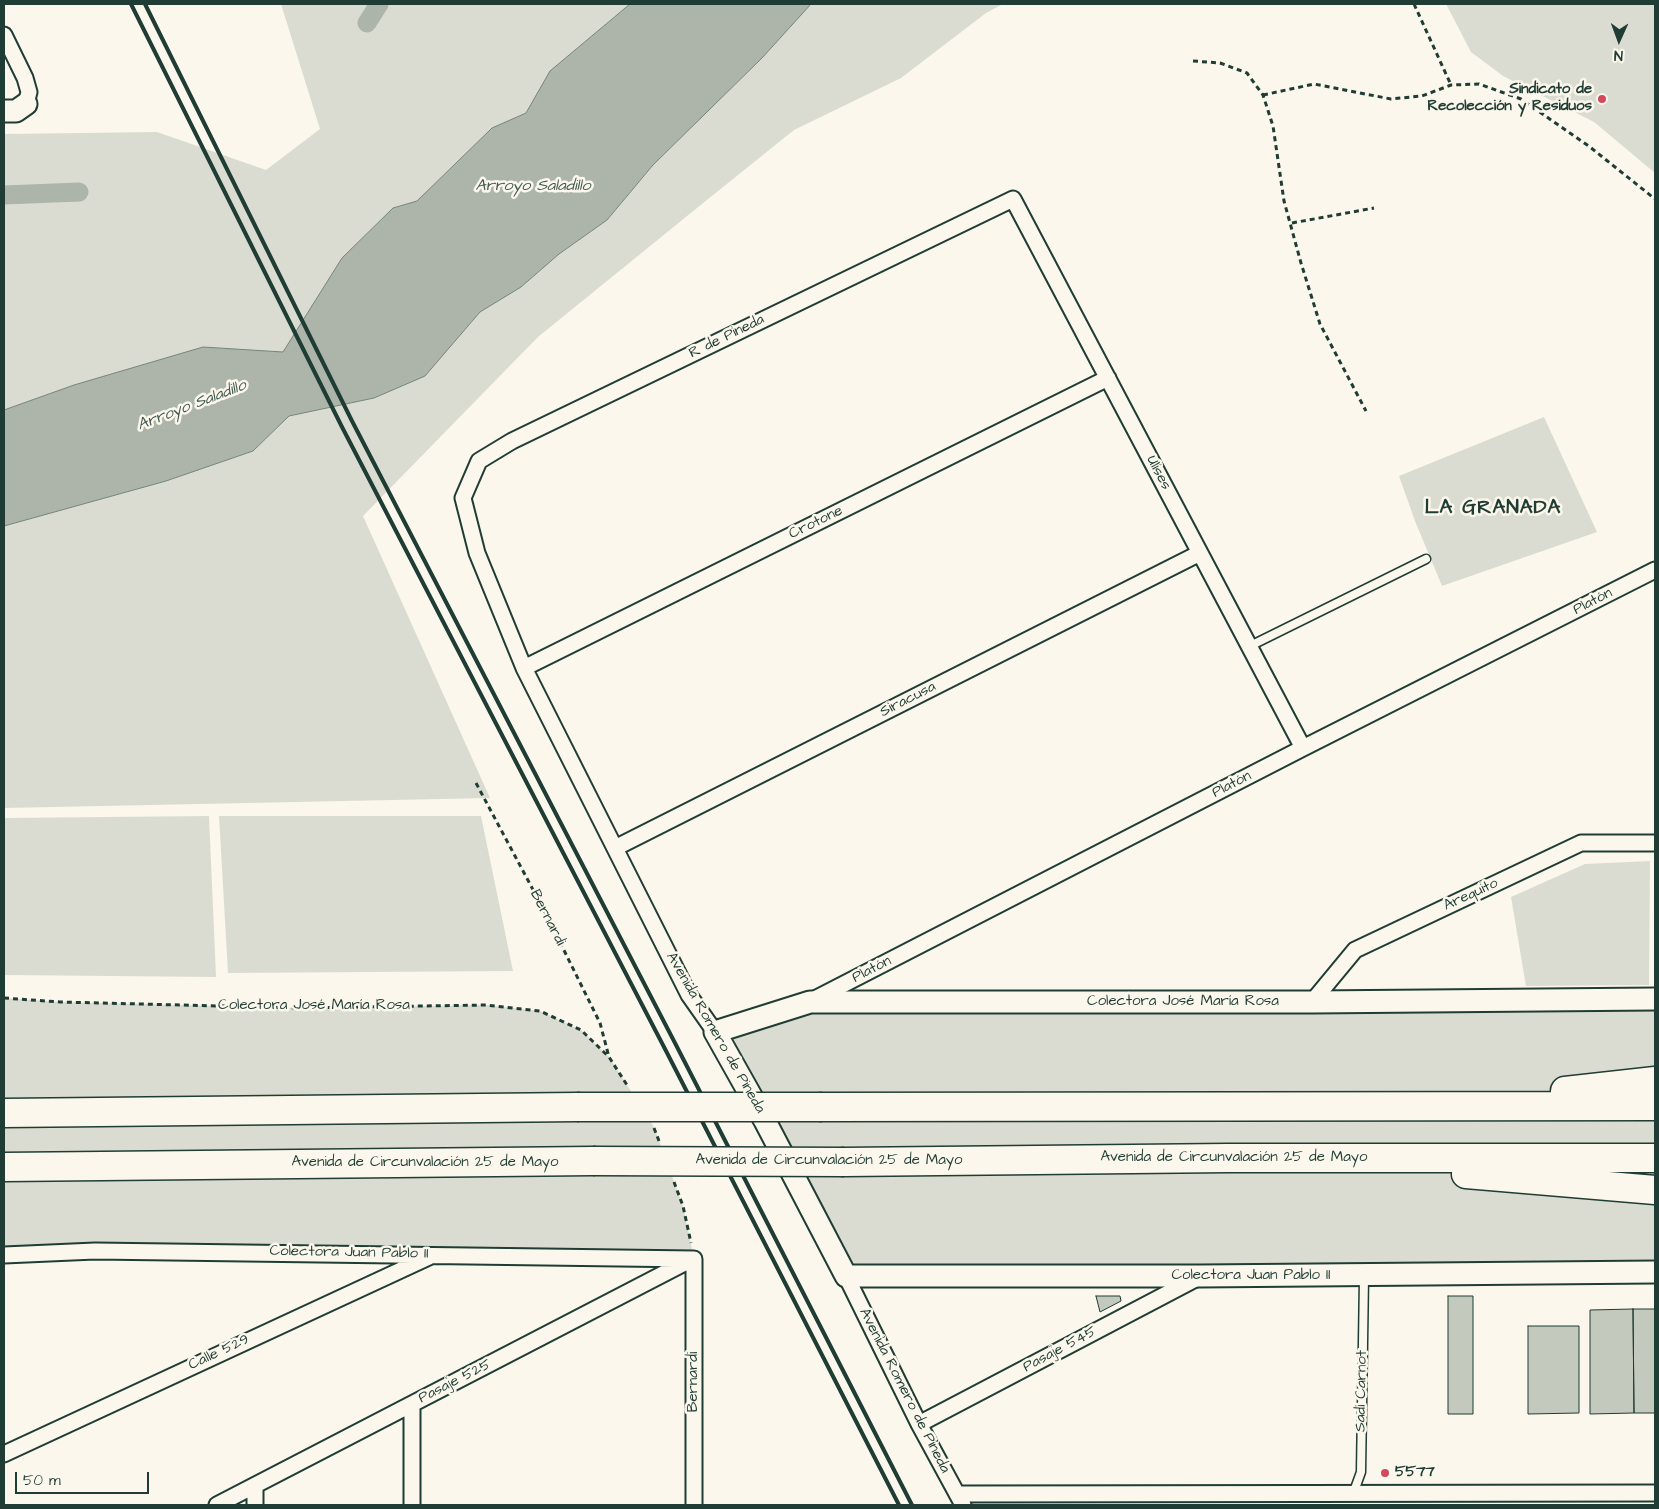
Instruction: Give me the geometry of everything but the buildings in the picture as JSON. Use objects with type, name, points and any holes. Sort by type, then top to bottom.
[{"type":"highway","points":[[1427,1106],[1655,1081]]},
{"type":"highway","points":[[4,1114],[577,1107],[1655,1106]]},
{"type":"highway","points":[[1228,1158],[1655,1190]]},
{"type":"highway","name":"Avenida de Circunvalación 25 de Mayo","points":[[4,1166],[1228,1158],[1655,1158]]},
{"type":"main road","points":[[4,112],[16,111],[26,104]]},
{"type":"main road","name":"Colectora José María Rosa","points":[[715,1032],[810,1002],[1312,1002],[1655,999]]},
{"type":"main road","name":"Avenida Romero de Pineda","points":[[715,1032],[765,1121],[846,1276]]},
{"type":"main road","name":"Colectora Juan Pablo II","points":[[846,1276],[1200,1276],[1655,1272]]},
{"type":"street","points":[[4,36],[25,78],[29,92],[26,104]]},
{"type":"street","name":"Ulises","points":[[1013,199],[1303,748]]},
{"type":"street","name":"R de Pineda","points":[[463,498],[479,461],[512,441],[1013,199]]},
{"type":"street","name":"Crotone","points":[[524,668],[1108,378]]},
{"type":"street","name":"Avenida Romero de Pineda","points":[[463,498],[477,553],[524,668],[689,996],[715,1032]]},
{"type":"street","name":"Siracusa","points":[[615,848],[1200,553]]},
{"type":"street","name":"Platón","points":[[810,1002],[1303,748],[1655,570]]},
{"type":"street","name":"Arequito","points":[[1312,1002],[1355,950],[1581,843],[1655,843]]},
{"type":"street","name":"Colectora Juan Pablo II","points":[[4,1255],[95,1251],[694,1258]]},
{"type":"street","name":"Calle 529","points":[[4,1454],[434,1254]]},
{"type":"street","name":"Pasaje 525","points":[[217,1505],[694,1258]]},
{"type":"street","name":"Bernardi","points":[[694,1258],[694,1505]]},
{"type":"street","name":"Avenida Romero de Pineda","points":[[846,1276],[919,1424],[960,1499]]},
{"type":"street","name":"Pasaje 545","points":[[919,1424],[1200,1276]]},
{"type":"street","points":[[412,1404],[412,1505]]},
{"type":"street","points":[[254,1486],[254,1505]]},
{"type":"street","points":[[960,1499],[1352,1499],[1655,1494]]},
{"type":"lane","points":[[1250,646],[1426,559]]},
{"type":"lane","name":"Sadi Carnot","points":[[1352,1499],[1361,1472],[1364,1275]]},
{"type":"path","points":[[1414,4],[1451,84]]},
{"type":"path","points":[[1194,61],[1220,63],[1247,73],[1263,94],[1273,126],[1284,201],[1320,324],[1366,411]]},
{"type":"path","points":[[1263,94],[1314,84],[1391,99],[1422,96],[1451,84],[1479,84],[1521,99],[1590,146],[1655,199]]},
{"type":"path","points":[[1292,223],[1374,208]]},
{"type":"path","name":"Bernardi","points":[[476,783],[546,914],[600,1024],[609,1057]]},
{"type":"path","name":"Colectora José María Rosa","points":[[4,998],[60,1002],[300,1008],[486,1005],[540,1011],[581,1030],[609,1057]]},
{"type":"shaded area","points":[[281,4],[630,4],[550,71],[526,113],[492,128],[417,201],[393,208],[342,258],[283,352],[203,347],[74,385],[4,410],[4,134],[157,132],[266,170],[320,129]]},
{"type":"shaded area","points":[[811,4],[1003,4],[986,13],[901,78],[794,130],[538,337],[363,516],[490,798],[4,808],[4,526],[166,481],[253,451],[289,416],[374,398],[424,376],[480,312],[521,287],[559,254],[607,220],[653,165],[762,58]]},
{"type":"shaded area","name":"Sindicato de Recolección y Residuos","points":[[1446,4],[1655,4],[1655,173],[1594,122],[1503,76],[1471,52]]},
{"type":"shaded area","points":[[1544,417],[1597,532],[1442,586],[1399,476]]},
{"type":"shaded area","points":[[209,816],[216,977],[4,975],[4,818]]},
{"type":"shaded area","points":[[219,816],[481,816],[513,971],[228,973]]},
{"type":"shaded area","points":[[1650,861],[1649,985],[1526,986],[1511,897],[1585,864]]},
{"type":"shaded area","points":[[4,998],[60,1002],[300,1008],[486,1005],[540,1011],[581,1030],[609,1057],[654,1127],[683,1206],[694,1259],[4,1255]]},
{"type":"shaded area","points":[[1655,999],[1655,1272],[846,1276],[715,1032],[810,1002]]},
{"type":"water","name":"Arroyo Saladillo","points":[[630,4],[811,4],[762,58],[653,165],[607,220],[559,254],[521,287],[480,312],[425,376],[374,398],[289,416],[253,451],[166,481],[4,526],[4,410],[74,385],[203,347],[283,352],[342,258],[393,208],[417,201],[492,128],[526,113],[550,71]]},
{"type":"waterway","points":[[367,23],[379,4]]},
{"type":"waterway","points":[[4,195],[79,192]]},
{"type":"railway","points":[[131,4],[342,427],[899,1505]]},
{"type":"railway","points":[[145,4],[352,421],[912,1505]]},
{"type":"place","name":"Sindicato de Recolección y Residuos","points":[[1602,99]]},
{"type":"place","name":"5577","points":[[1385,1473]]},
{"type":"district","name":"LA GRANADA","points":[[1493,509]]}]
